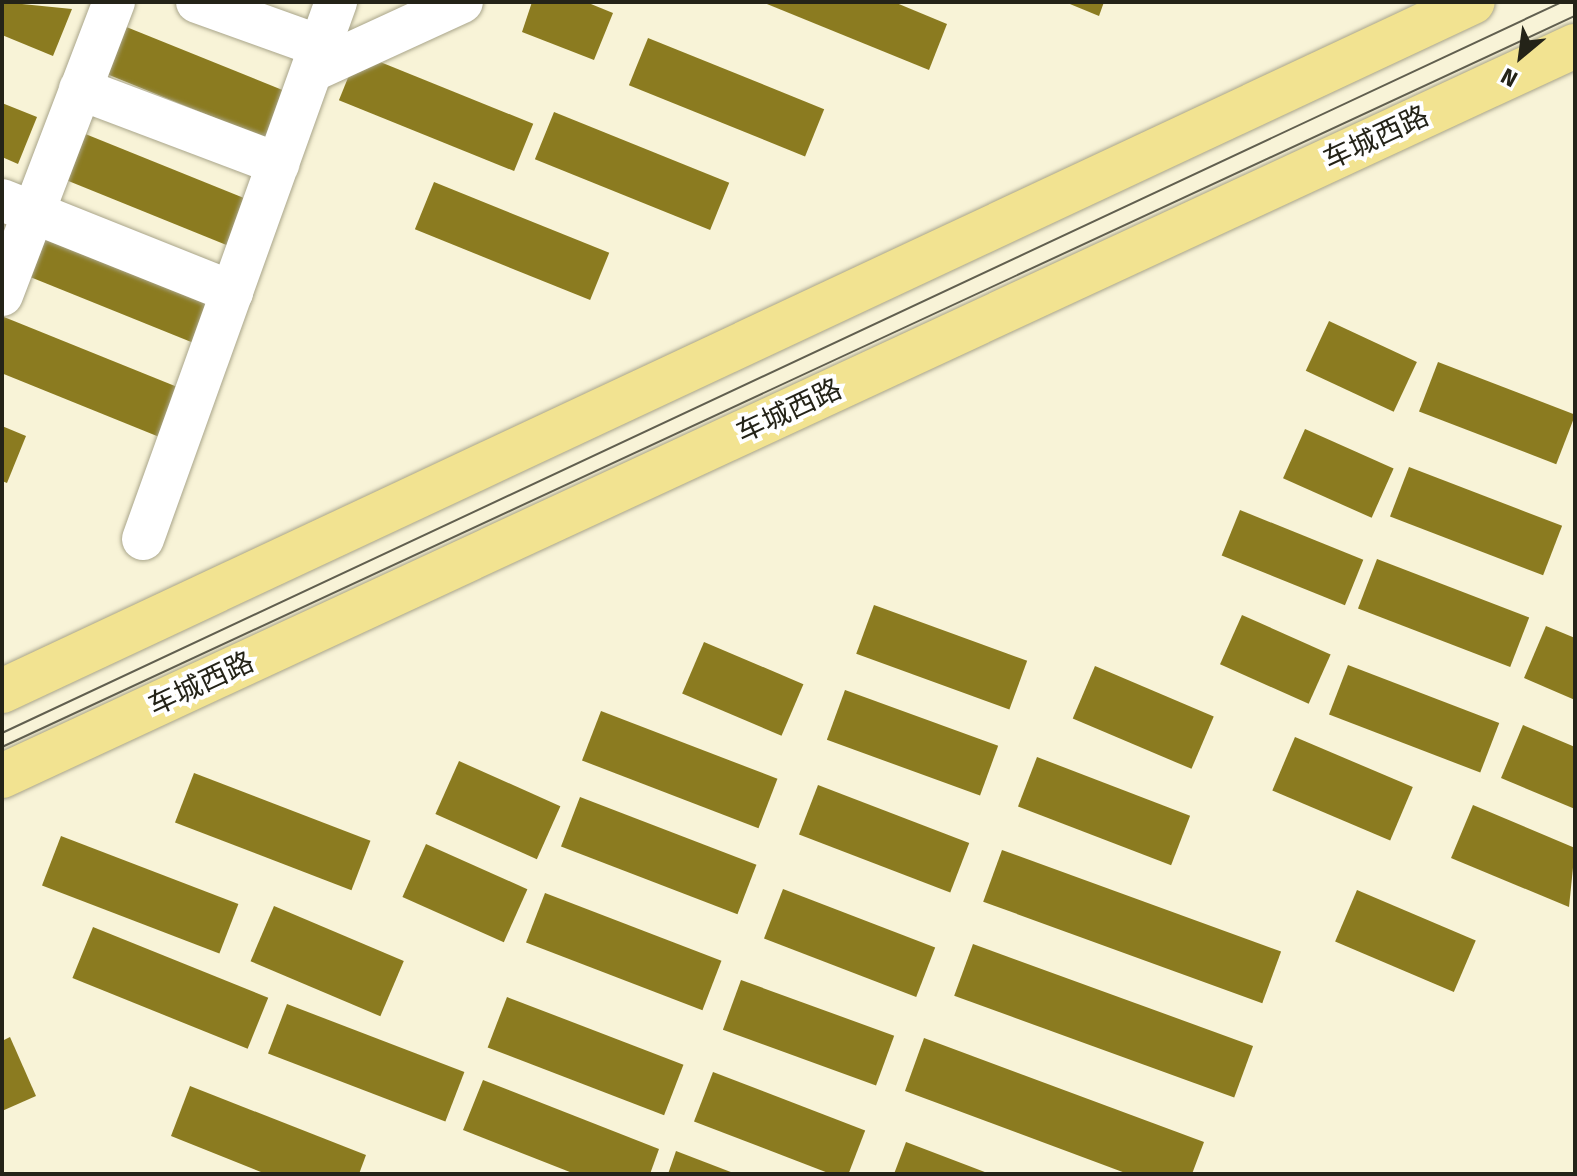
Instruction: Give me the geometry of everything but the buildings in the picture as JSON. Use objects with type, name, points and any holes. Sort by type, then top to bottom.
[{"type":"main road","points":[[2,691],[1473,2]]},
{"type":"main road","name":"车城西路","points":[[2,776],[1575,46]]},
{"type":"street","points":[[2,295],[18,207],[80,89],[114,2]]},
{"type":"street","points":[[197,2],[316,59],[462,2]]},
{"type":"street","points":[[143,539],[336,2]]},
{"type":"street","points":[[80,89],[278,164]]},
{"type":"street","points":[[18,207],[232,292]]},
{"type":"tram line","points":[[2,733],[1562,2]]},
{"type":"tram line","points":[[2,747],[1575,16]]}]
